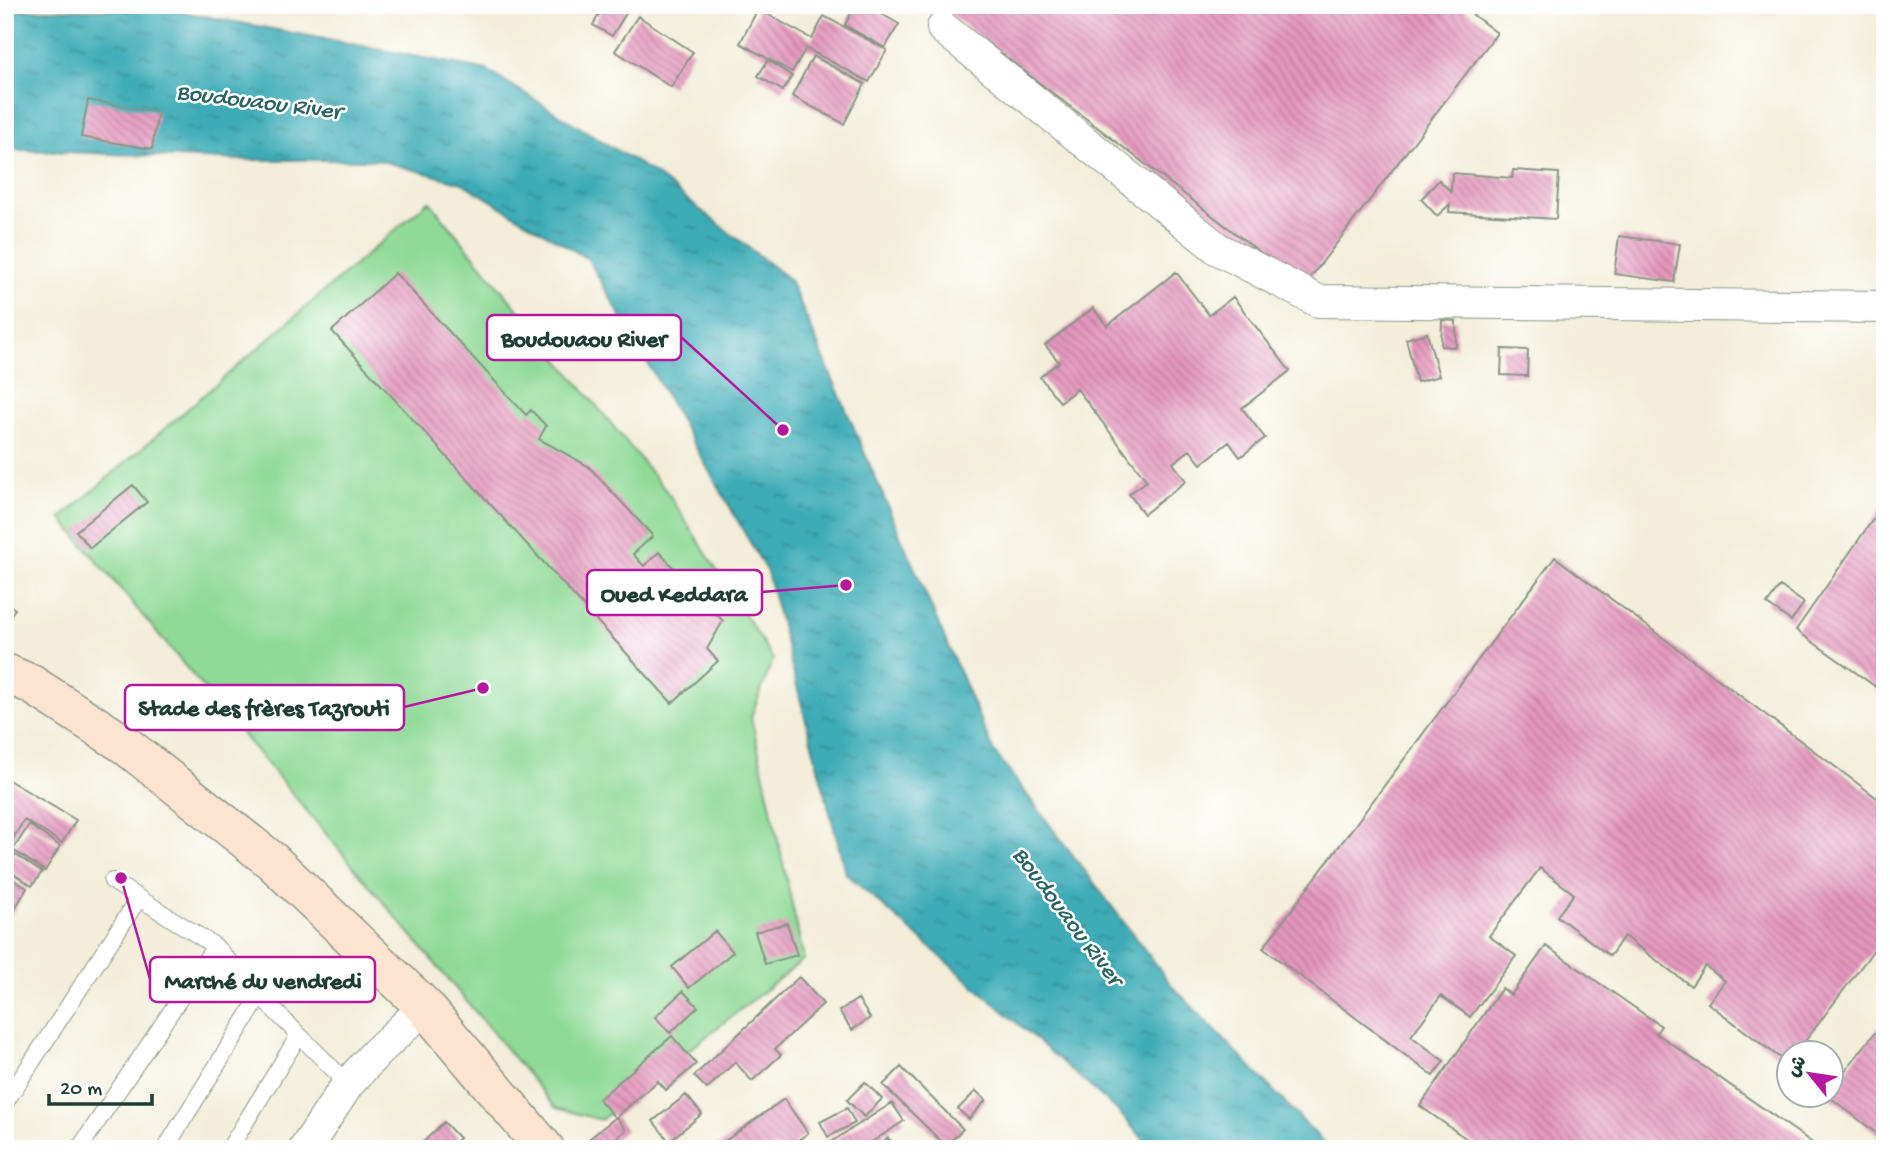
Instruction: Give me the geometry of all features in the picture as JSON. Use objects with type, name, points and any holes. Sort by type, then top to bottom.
[{"type":"main road","points":[[5,673],[31,684],[124,744],[272,861],[425,1007],[545,1149]]},
{"type":"street","points":[[943,27],[1218,249],[1318,301],[1885,307]]},
{"type":"street","points":[[305,1149],[348,1084],[425,1007]]},
{"type":"lane","points":[[112,881],[215,946],[260,996],[348,1084]]},
{"type":"lane","points":[[5,1103],[139,898]]},
{"type":"lane","points":[[79,1149],[215,946]]},
{"type":"lane","points":[[165,1149],[260,996]]},
{"type":"lane","points":[[229,1149],[299,1035]]},
{"type":"green space","points":[[429,201],[668,493],[773,659],[751,717],[804,959],[601,1120],[556,1108],[61,518]]},
{"type":"water","points":[[168,9],[487,70],[652,172],[790,280],[993,750],[1173,987],[1330,1149],[1152,1149],[1117,1110],[846,874],[767,572],[588,259],[462,183],[378,160],[239,160],[5,149],[5,10]]},
{"type":"building","points":[[604,5],[620,5],[628,10],[612,36],[593,25]]},
{"type":"building","points":[[855,5],[866,5],[899,24],[885,48],[845,25]]},
{"type":"building","points":[[938,5],[1460,5],[1497,33],[1304,286]]},
{"type":"building","points":[[758,9],[812,39],[824,16],[887,50],[869,82],[806,48],[792,72],[740,43]]},
{"type":"building","points":[[638,16],[693,52],[671,87],[615,51]]},
{"type":"building","points":[[813,56],[865,84],[844,124],[792,96]]},
{"type":"building","points":[[768,60],[792,76],[783,91],[758,76]]},
{"type":"building","points":[[88,100],[158,112],[152,149],[81,137]]},
{"type":"building","points":[[1513,170],[1559,173],[1556,219],[1449,212],[1450,204],[1437,216],[1421,199],[1439,180],[1451,192],[1452,173],[1512,178]]},
{"type":"building","points":[[1619,236],[1680,244],[1674,282],[1614,274]]},
{"type":"building","points":[[1176,272],[1209,315],[1233,297],[1290,371],[1242,408],[1265,438],[1240,457],[1229,442],[1201,464],[1190,450],[1173,463],[1186,481],[1144,514],[1129,494],[1147,481],[1077,389],[1060,402],[1040,377],[1059,362],[1045,345],[1093,308],[1107,326]]},
{"type":"building","points":[[395,273],[526,415],[531,410],[546,426],[539,439],[588,466],[653,536],[633,554],[644,566],[659,552],[723,621],[707,649],[718,661],[672,703],[332,331]]},
{"type":"building","points":[[1442,320],[1456,321],[1456,347],[1441,346]]},
{"type":"building","points":[[1427,333],[1439,376],[1417,382],[1406,339]]},
{"type":"building","points":[[1502,349],[1528,350],[1527,376],[1501,375]]},
{"type":"building","points":[[1885,465],[1885,480],[1878,475]]},
{"type":"building","points":[[133,485],[147,502],[90,548],[76,531]]},
{"type":"building","points":[[1885,502],[1885,680],[1879,689],[1796,630]]},
{"type":"building","points":[[1555,557],[1885,804],[1885,935],[1808,1038],[1774,1038],[1774,1053],[1708,1003],[1725,981],[1705,966],[1691,986],[1624,936],[1610,956],[1557,916],[1574,894],[1540,868],[1489,936],[1516,956],[1470,1017],[1441,996],[1411,1036],[1444,1061],[1433,1076],[1263,948]]},
{"type":"building","points":[[1780,586],[1804,603],[1791,621],[1767,604]]},
{"type":"building","points":[[5,602],[15,609],[5,622]]},
{"type":"building","points":[[5,778],[76,820],[62,843],[24,820],[5,852]]},
{"type":"building","points":[[29,825],[60,846],[45,871],[13,850]]},
{"type":"building","points":[[11,852],[42,872],[32,886],[5,868],[5,862]]},
{"type":"building","points":[[5,875],[27,888],[5,926]]},
{"type":"building","points":[[787,923],[797,955],[765,964],[755,932]]},
{"type":"building","points":[[715,931],[733,952],[689,988],[672,967]]},
{"type":"building","points":[[1546,946],[1661,1026],[1656,1033],[1821,1149],[1481,1149],[1420,1106],[1502,988],[1511,995]]},
{"type":"building","points":[[799,977],[823,1004],[775,1049],[781,1055],[752,1081],[735,1062],[707,1089],[694,1076]]},
{"type":"building","points":[[683,991],[698,1007],[670,1033],[655,1017]]},
{"type":"building","points":[[858,999],[870,1018],[852,1030],[839,1011]]},
{"type":"building","points":[[1885,1020],[1885,1140],[1844,1108],[1844,1072]]},
{"type":"building","points":[[672,1036],[696,1064],[666,1090],[658,1081],[615,1118],[599,1099]]},
{"type":"building","points":[[901,1067],[963,1129],[946,1146],[883,1085]]},
{"type":"building","points":[[865,1082],[882,1099],[864,1117],[847,1100]]},
{"type":"building","points":[[976,1091],[986,1100],[969,1119],[958,1109]]},
{"type":"building","points":[[686,1095],[702,1114],[669,1141],[653,1121]]},
{"type":"building","points":[[784,1099],[808,1133],[794,1143],[798,1149],[714,1149]]},
{"type":"building","points":[[892,1103],[904,1121],[861,1149],[836,1149],[831,1142]]},
{"type":"building","points":[[847,1108],[855,1123],[828,1137],[820,1122]]},
{"type":"building","points":[[616,1117],[626,1130],[603,1149],[577,1149]]},
{"type":"building","points":[[444,1122],[459,1138],[448,1149],[416,1149]]},
{"type":"building","points":[[888,1138],[899,1149],[877,1149]]},
{"type":"place","name":"Boudouaou River","points":[[783,430]]},
{"type":"place","name":"Oued Keddara","points":[[846,585]]},
{"type":"place","name":"Stade des frères Tazrouti","points":[[483,688]]},
{"type":"place","name":"Marché du vendredi","points":[[121,878]]}]
